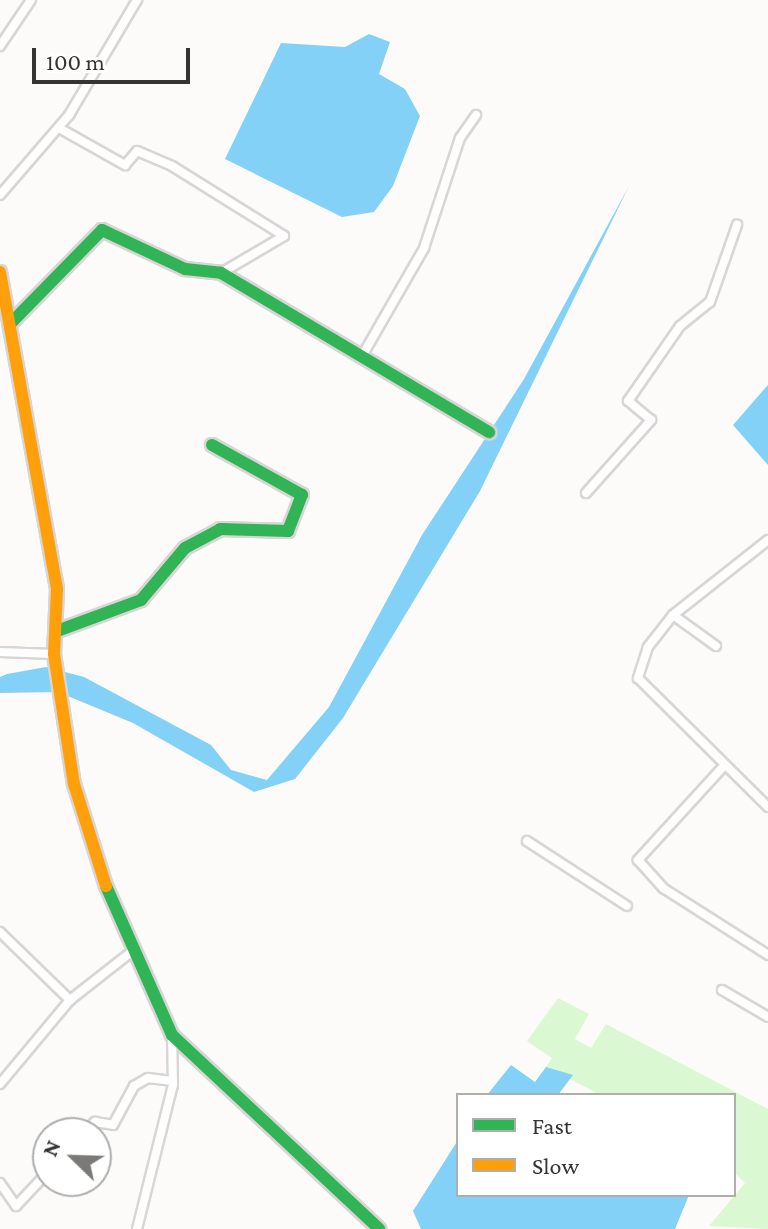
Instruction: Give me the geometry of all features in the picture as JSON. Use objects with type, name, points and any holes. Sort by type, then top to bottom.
[{"type":"street","points":[[0,46],[31,0]]},
{"type":"street","points":[[0,195],[59,128],[137,0]]},
{"type":"street","points":[[362,356],[424,248],[460,138],[476,115]]},
{"type":"street","points":[[59,128],[125,165],[137,151],[172,166],[284,236],[221,273]]},
{"type":"street","points":[[586,493],[651,420],[628,401],[680,326],[710,302],[737,225]]},
{"type":"street","points":[[7,318],[89,235],[102,230],[185,269],[221,273],[489,432]]},
{"type":"street","points":[[0,272],[57,589],[54,654],[58,692],[96,868],[130,953],[172,1035],[214,1082],[379,1229]]},
{"type":"street","points":[[57,631],[141,600],[185,548],[220,529],[288,531],[302,495],[212,445]]},
{"type":"street","points":[[768,540],[673,615],[648,647],[638,678],[722,768],[768,807]]},
{"type":"street","points":[[673,615],[716,646]]},
{"type":"street","points":[[0,652],[54,654]]},
{"type":"street","points":[[722,768],[638,860],[663,888],[768,955]]},
{"type":"street","points":[[527,841],[627,906]]},
{"type":"street","points":[[0,932],[70,1000]]},
{"type":"street","points":[[0,1084],[70,1000],[130,953]]},
{"type":"street","points":[[722,990],[768,1017]]},
{"type":"street","points":[[137,1229],[173,1081],[172,1035]]},
{"type":"street","points":[[112,1125],[134,1086],[148,1078],[173,1081]]},
{"type":"street","points":[[0,1183],[16,1206],[32,1189]]},
{"type":"green space","points":[[558,998],[589,1014],[575,1039],[591,1048],[606,1024],[768,1109],[768,1229],[709,1226],[745,1183],[736,1174],[736,1093],[597,1093],[546,1067],[552,1058],[527,1041]]},
{"type":"water","points":[[369,34],[390,42],[379,74],[405,89],[420,116],[393,186],[374,212],[342,217],[225,159],[281,43],[345,47]]},
{"type":"water","points":[[629,186],[480,491],[343,718],[295,779],[254,792],[133,723],[58,692],[0,693],[0,677],[7,674],[46,667],[84,677],[211,745],[231,770],[267,780],[329,707],[422,535],[524,379]]},
{"type":"water","points":[[768,385],[768,465],[733,425]]},
{"type":"water","points":[[511,1065],[535,1082],[546,1067],[573,1075],[560,1093],[489,1093]]},
{"type":"water","points":[[456,1143],[456,1197],[688,1197],[675,1229],[421,1229],[413,1211]]},
{"type":"traffic: fast","points":[[11,323],[102,230],[185,269],[221,273],[489,432]]},
{"type":"traffic: fast","points":[[57,631],[141,600],[185,548],[220,529],[288,531],[302,495],[212,445]]},
{"type":"traffic: fast","points":[[106,886],[172,1035],[379,1229]]},
{"type":"traffic: slow","points":[[0,272],[57,589],[54,654],[74,784],[106,886]]}]
